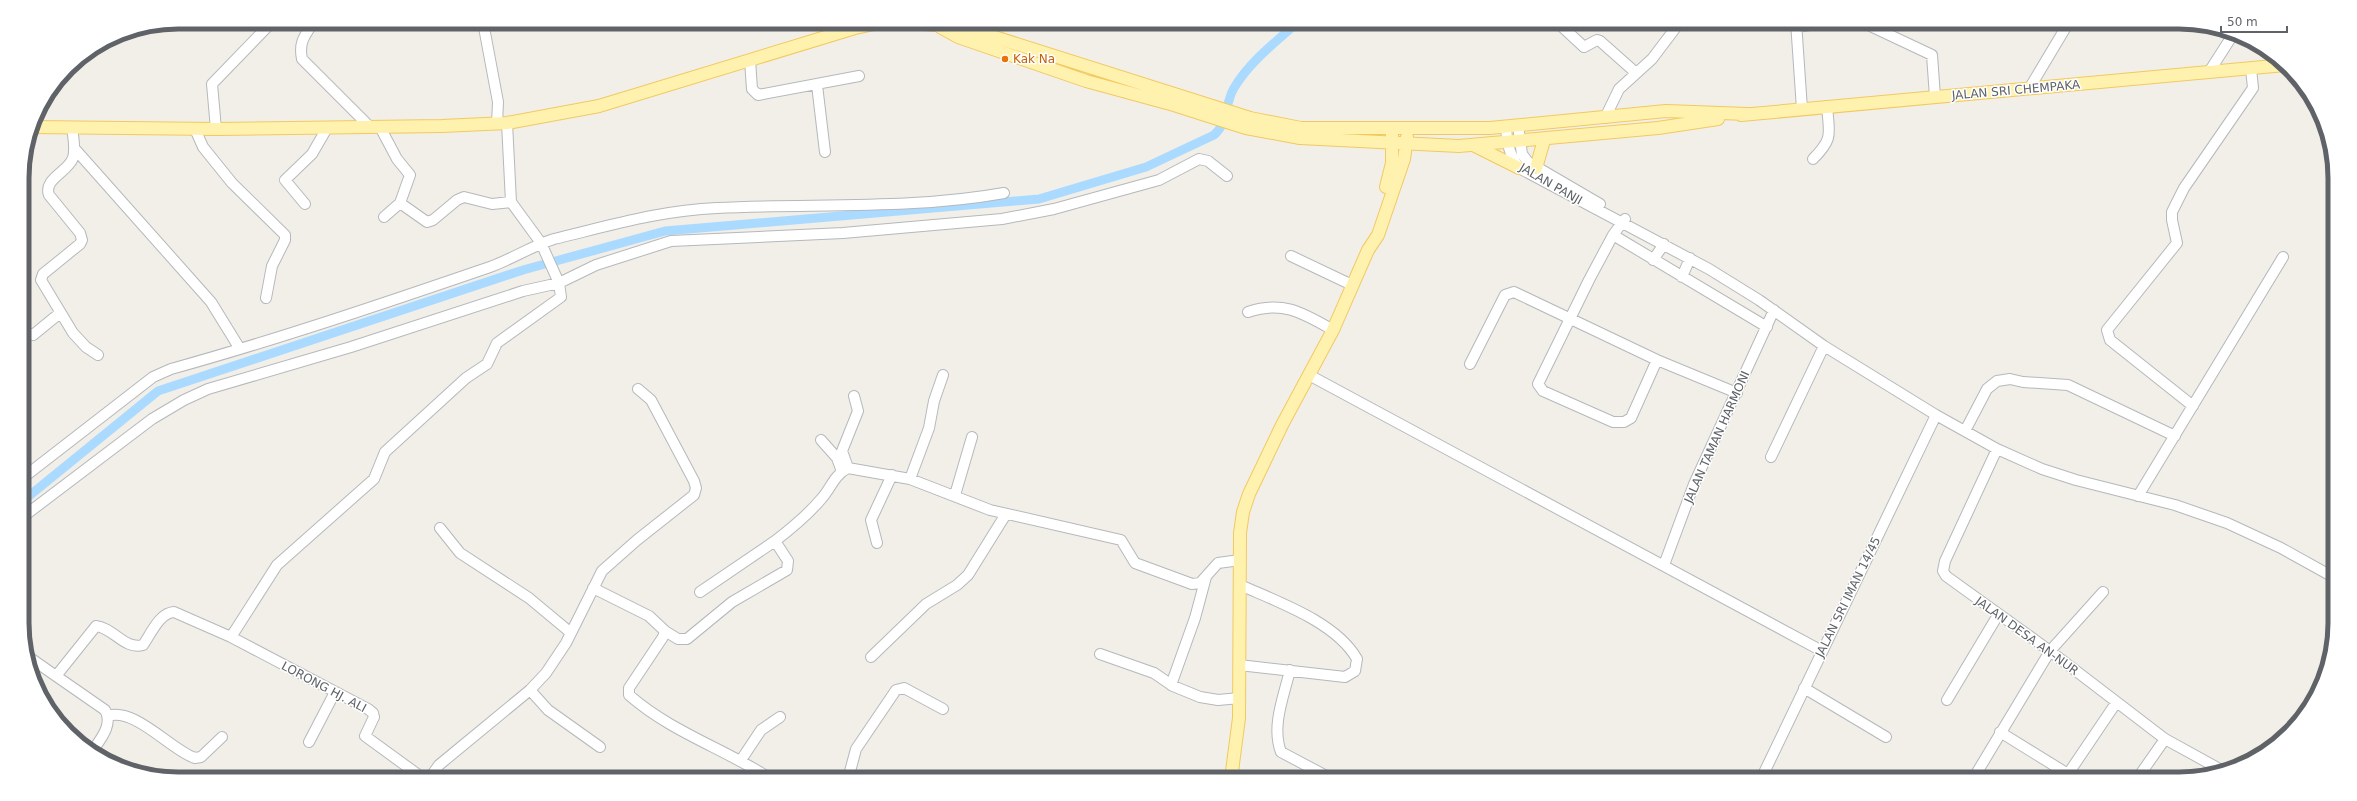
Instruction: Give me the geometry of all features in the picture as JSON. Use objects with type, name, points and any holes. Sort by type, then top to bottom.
[{"type":"main road","points":[[38,127],[216,129],[375,127],[502,123],[599,106],[851,29]]},
{"type":"main road","points":[[963,29],[1086,81],[1174,104],[1204,109],[1244,124],[1300,138],[1406,144],[1474,145],[1544,140],[1658,128],[1747,114]]},
{"type":"main road","name":"JALAN SRI CHEMPAKA","points":[[1747,114],[2277,66]]},
{"type":"main road","points":[[1244,124],[1301,128],[1506,127],[1666,111],[1747,114]]},
{"type":"main road","points":[[1368,250],[1370,232],[1390,175],[1392,128]]},
{"type":"main road","points":[[1232,772],[1237,741],[1240,698],[1240,560],[1243,512],[1249,494],[1282,426],[1333,330],[1368,250],[1378,235],[1404,159],[1408,128]]},
{"type":"main road","points":[[1536,168],[1544,140]]},
{"type":"main road","points":[[1474,145],[1519,168]]},
{"type":"street","points":[[216,129],[212,84],[265,29]]},
{"type":"street","points":[[309,29],[301,41],[300,49],[302,59],[375,127],[410,175],[400,203],[384,217]]},
{"type":"street","points":[[231,638],[277,565],[374,479],[379,461],[385,452],[466,378],[487,364],[497,343],[557,301],[561,296],[557,279],[543,247],[511,202],[502,123],[484,29]]},
{"type":"street","points":[[1565,29],[1584,47],[1597,40],[1600,41],[1635,72]]},
{"type":"street","points":[[1605,118],[1619,89],[1635,72],[1652,59],[1675,29]]},
{"type":"street","points":[[1796,29],[1802,109]]},
{"type":"street","points":[[1877,29],[1932,55],[1936,97]]},
{"type":"street","points":[[2030,88],[2066,29]]},
{"type":"street","points":[[2209,72],[2231,38]]},
{"type":"street","points":[[750,60],[752,89],[755,94],[773,93],[859,76]]},
{"type":"street","points":[[2193,406],[2110,340],[2107,330],[2177,243],[2172,220],[2172,212],[2193,174],[2253,88],[2251,68]]},
{"type":"street","points":[[817,85],[825,152]]},
{"type":"street","points":[[1813,159],[1827,146],[1829,140],[1827,106]]},
{"type":"street","points":[[1518,126],[1522,154],[1528,162],[1536,168],[1636,229],[1690,258],[1774,310],[1824,346],[1936,415],[1998,449],[2042,468],[2076,480],[2138,496],[2227,523],[2281,548],[2328,574]]},
{"type":"street","points":[[72,127],[75,149],[68,166],[50,182],[47,191],[82,236],[80,244],[41,276],[41,283],[79,341],[98,355]]},
{"type":"street","name":"JALAN PANJI","points":[[1506,127],[1510,156],[1519,168],[1623,221]]},
{"type":"street","points":[[304,204],[285,180],[312,154],[327,128]]},
{"type":"street","points":[[194,129],[203,147],[232,183],[285,235],[285,240],[272,266],[266,298]]},
{"type":"street","points":[[75,149],[211,302],[240,349]]},
{"type":"street","points":[[29,512],[117,444],[184,400],[208,389],[344,350],[671,241],[866,232],[1002,219],[1054,210],[1159,180],[1199,159],[1208,161],[1226,176]]},
{"type":"street","points":[[29,473],[153,376],[240,349],[509,260],[543,247],[663,214],[689,210],[928,202],[1004,193]]},
{"type":"street","points":[[400,203],[427,222],[433,220],[457,200],[464,197],[492,204],[511,202]]},
{"type":"street","points":[[1623,221],[1613,235],[1538,380],[1538,386],[1543,391],[1613,422],[1624,422],[1632,416],[1657,360]]},
{"type":"street","points":[[1613,235],[1766,327]]},
{"type":"street","points":[[1653,260],[1664,244]]},
{"type":"street","points":[[1291,256],[1352,285]]},
{"type":"street","points":[[2138,496],[2283,257]]},
{"type":"street","points":[[1682,276],[1690,258]]},
{"type":"street","points":[[1470,364],[1507,293],[1519,292],[1657,360],[1737,393]]},
{"type":"street","points":[[1248,312],[1262,308],[1274,307],[1299,311],[1333,330]]},
{"type":"street","name":"JALAN TAMAN HARMONI","points":[[1664,565],[1693,486],[1774,310]]},
{"type":"street","points":[[29,333],[33,335],[60,313]]},
{"type":"street","points":[[1771,458],[1824,346]]},
{"type":"street","points":[[910,479],[929,428],[934,401],[943,375]]},
{"type":"street","points":[[1309,375],[1822,651]]},
{"type":"street","points":[[1965,431],[1987,389],[1997,381],[2010,379],[2023,382],[2068,385],[2175,436]]},
{"type":"street","points":[[434,772],[439,765],[530,690],[546,673],[571,633],[602,571],[612,560],[694,495],[696,488],[651,400],[638,389]]},
{"type":"street","points":[[700,592],[795,526],[822,498],[845,470],[842,451],[858,411],[854,396]]},
{"type":"street","name":"JALAN SRI IMAN 14/45","points":[[1764,772],[1936,415]]},
{"type":"street","points":[[955,495],[972,437]]},
{"type":"street","points":[[821,440],[837,458],[845,470]]},
{"type":"street","name":"JALAN DESA AN-NUR","points":[[1998,449],[1945,561],[1943,571],[1950,581],[2050,651],[2165,739],[2212,768]]},
{"type":"street","points":[[845,470],[892,475],[910,479],[955,495],[990,510],[1121,540],[1135,563],[1184,582],[1197,584],[1218,563],[1240,560]]},
{"type":"street","points":[[877,543],[870,520],[892,475]]},
{"type":"street","points":[[871,657],[926,604],[968,575],[1006,514]]},
{"type":"street","points":[[440,528],[460,553],[529,598],[571,633]]},
{"type":"street","points":[[593,588],[649,616],[678,639],[687,639],[732,602],[787,570],[788,561],[775,540]]},
{"type":"street","points":[[1172,685],[1195,618],[1207,575]]},
{"type":"street","points":[[1239,665],[1290,670],[1345,678],[1355,671],[1357,659],[1340,637],[1297,611],[1240,585]]},
{"type":"street","points":[[1977,772],[2050,651],[2103,592]]},
{"type":"street","name":"LORONG HJ. ALI","points":[[56,676],[96,626],[102,627],[129,645],[138,647],[143,645],[163,616],[168,612],[174,612],[231,638],[373,713],[374,717],[365,736],[414,772]]},
{"type":"street","points":[[1947,700],[1998,615]]},
{"type":"street","points":[[665,630],[663,637],[629,688],[629,696],[685,733],[740,760],[760,772]]},
{"type":"street","points":[[1100,654],[1154,673],[1172,685],[1200,697],[1218,700],[1240,698]]},
{"type":"street","points":[[34,660],[105,710],[108,716],[108,724],[104,734],[95,747]]},
{"type":"street","points":[[1290,670],[1278,724],[1277,741],[1281,752],[1319,772]]},
{"type":"street","points":[[850,772],[856,749],[896,690],[904,688],[943,709]]},
{"type":"street","points":[[1804,688],[1886,737]]},
{"type":"street","points":[[530,690],[548,710],[600,747]]},
{"type":"street","points":[[309,742],[335,692]]},
{"type":"street","points":[[2074,772],[2116,703]]},
{"type":"street","points":[[108,716],[120,715],[139,723],[195,758],[201,757],[222,736]]},
{"type":"street","points":[[740,760],[761,730],[780,717]]},
{"type":"street","points":[[2000,732],[2065,772]]},
{"type":"street","points":[[2142,772],[2165,739]]},
{"type":"waterway","points":[[29,496],[158,391],[523,270],[665,231],[1039,199],[1146,167],[1214,135],[1222,125],[1231,94],[1240,78],[1264,52],[1290,29]]},
{"type":"place","name":"Kak Na","points":[[1005,59]]}]
